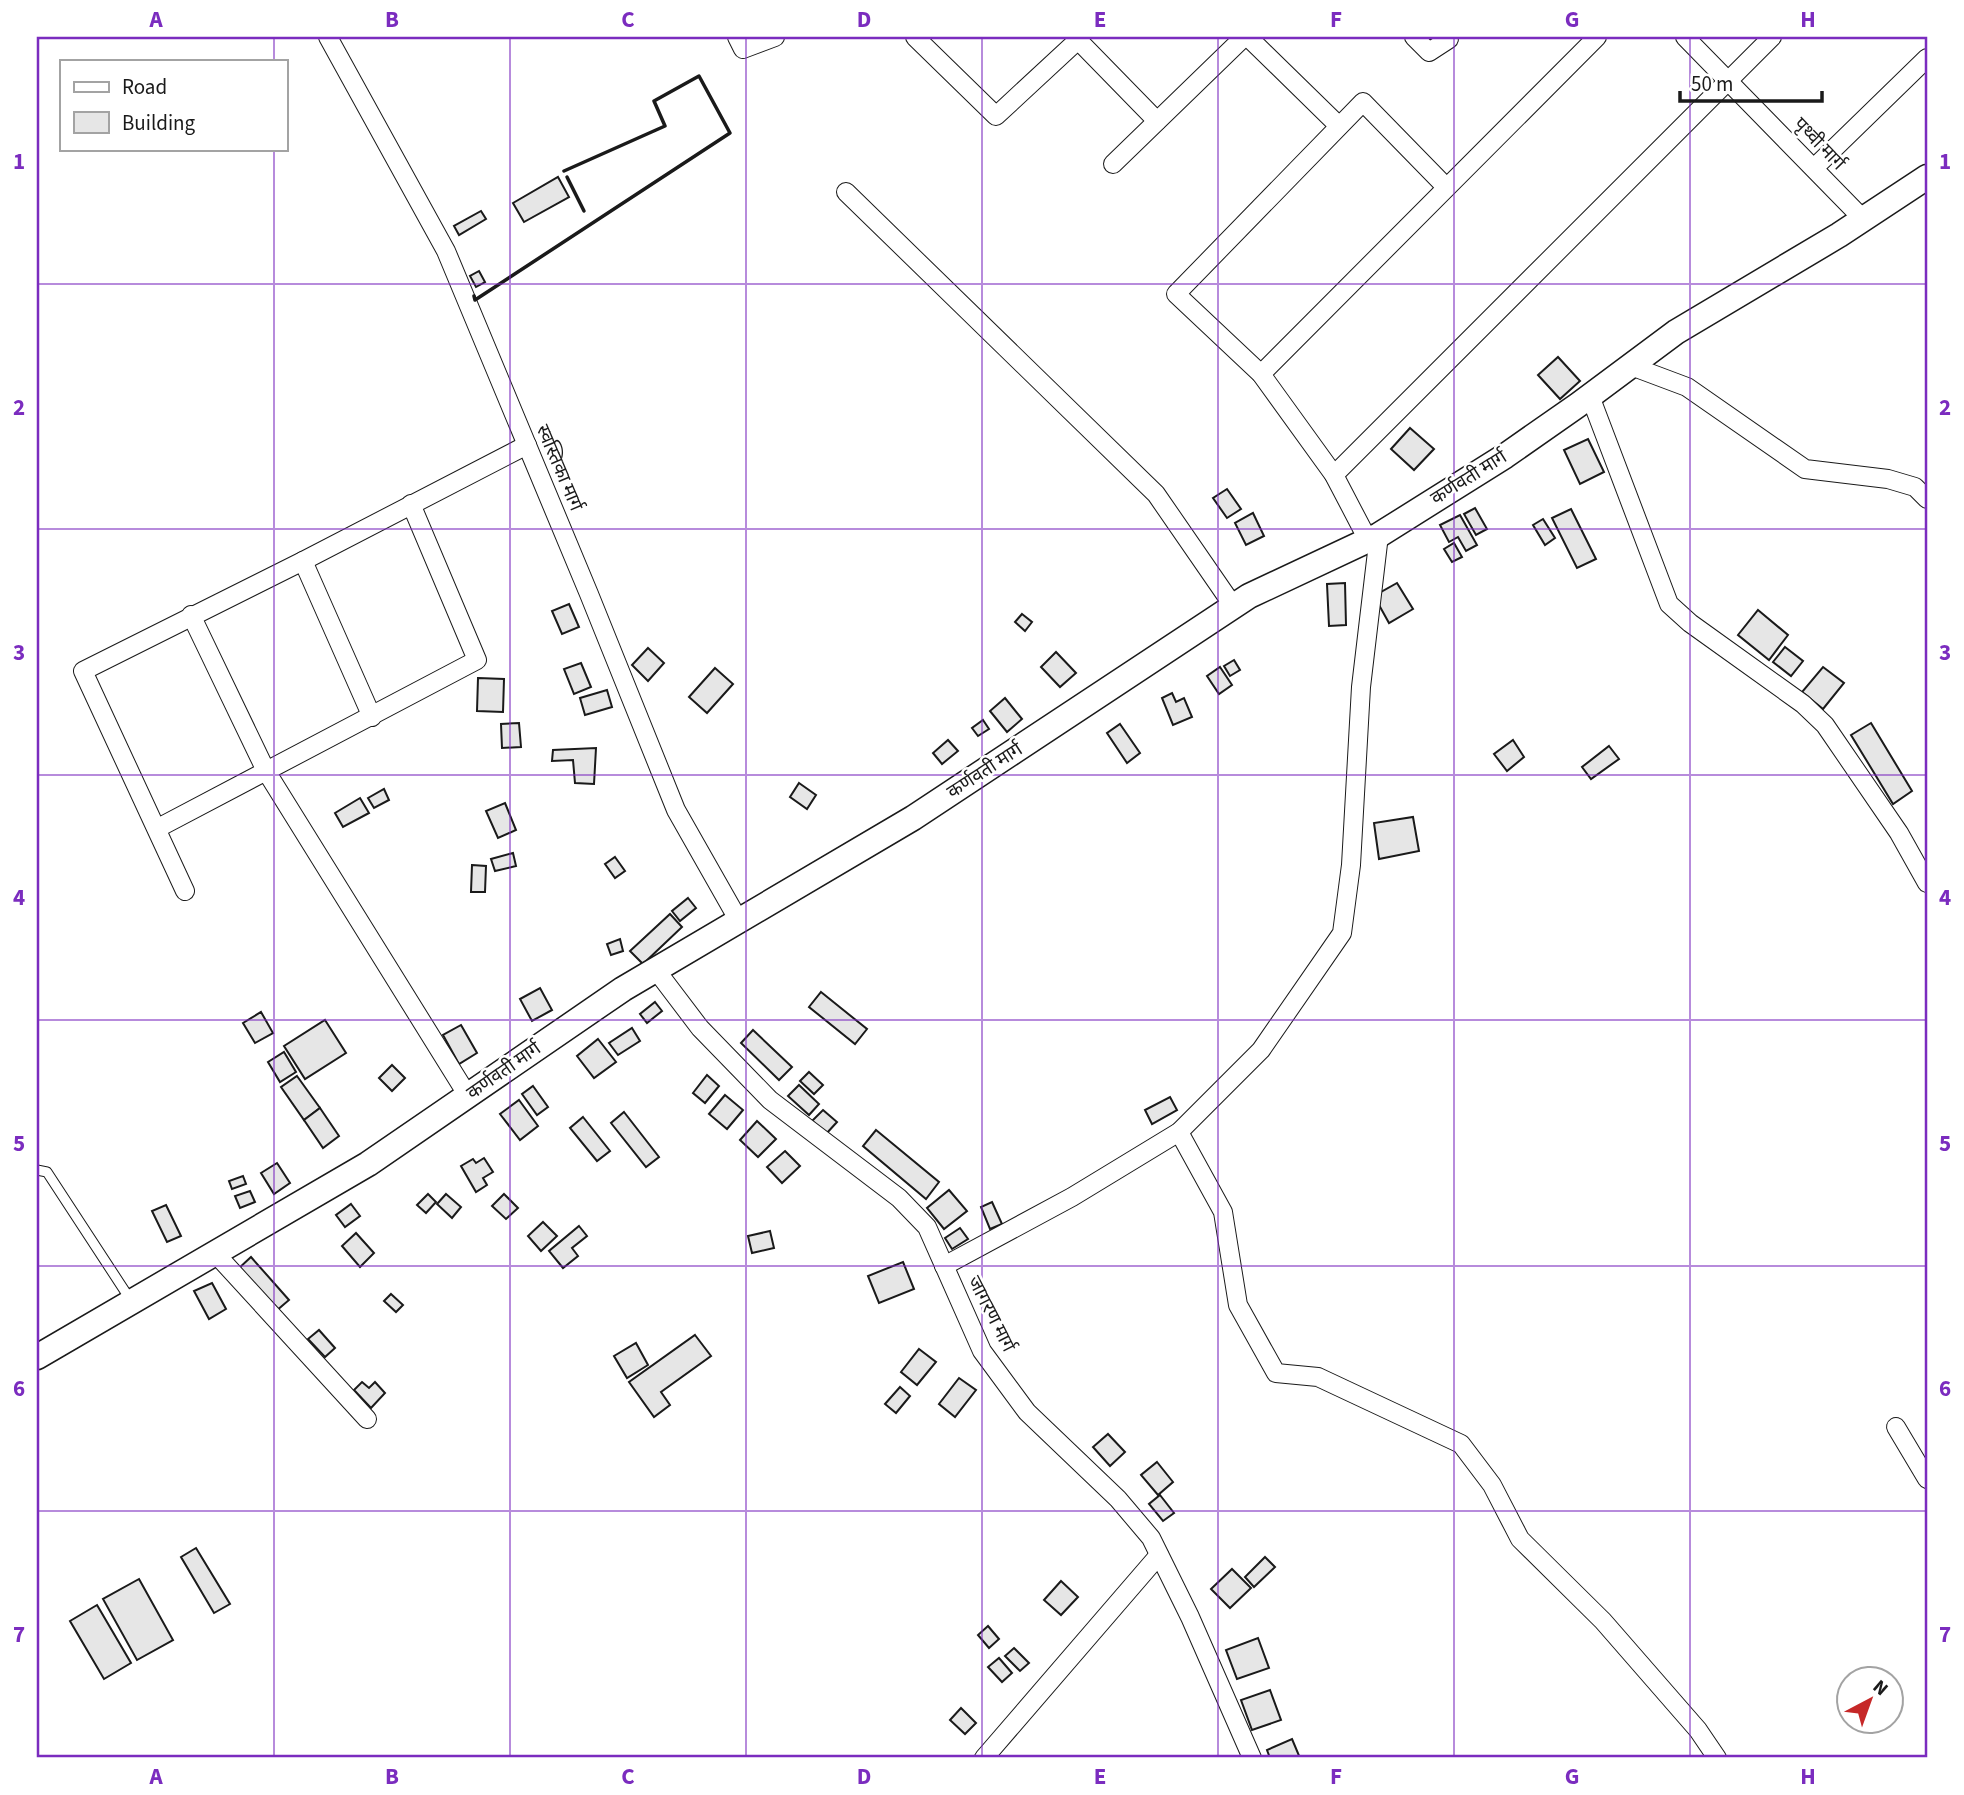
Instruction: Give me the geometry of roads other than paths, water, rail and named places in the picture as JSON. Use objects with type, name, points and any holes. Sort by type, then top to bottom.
[{"type":"main road","name":"कर्णवती मार्ग","points":[[37,1357],[368,1164],[623,989],[913,818],[1249,596],[1374,537],[1505,456],[1676,332],[1863,219],[1927,177]]},
{"type":"street","name":"स्वस्तिका मार्ग","points":[[328,37],[446,251],[676,810],[739,921]]},
{"type":"street","points":[[737,37],[743,49],[775,37]]},
{"type":"street","points":[[915,37],[996,116],[1077,38],[1157,121]]},
{"type":"street","points":[[1113,164],[1246,37],[1339,126]]},
{"type":"street","points":[[1414,37],[1429,52],[1449,39]]},
{"type":"street","points":[[1261,374],[1597,37]]},
{"type":"street","name":"पृथ्वी मार्ग","points":[[1685,37],[1863,219]]},
{"type":"street","points":[[1334,475],[1772,37]]},
{"type":"street","points":[[1814,168],[1927,58]]},
{"type":"street","points":[[944,1266],[1072,1197],[1179,1132],[1261,1050],[1342,933],[1351,865],[1361,687],[1374,537],[1334,475],[1261,374],[1176,294],[1363,102],[1446,187]]},
{"type":"street","points":[[846,192],[1156,494],[1234,607]]},
{"type":"street","points":[[1631,366],[1687,387],[1805,469],[1888,479],[1915,487],[1927,499]]},
{"type":"street","points":[[1590,396],[1669,604],[1690,623],[1803,704],[1825,725],[1899,833],[1927,883]]},
{"type":"street","points":[[186,891],[83,670],[303,561],[527,445]]},
{"type":"street","points":[[158,828],[477,660],[411,504]]},
{"type":"street","points":[[303,561],[372,717]]},
{"type":"street","points":[[191,615],[266,771],[468,1096]]},
{"type":"street","name":"जागरण मार्ग","points":[[656,970],[700,1028],[770,1100],[899,1198],[927,1227],[982,1351],[1027,1412],[1118,1499],[1151,1538],[1190,1617],[1252,1758]]},
{"type":"street","points":[[1179,1132],[1223,1212],[1238,1305],[1276,1373],[1318,1377],[1461,1444],[1492,1485],[1520,1539],[1603,1621],[1698,1730],[1717,1758]]},
{"type":"street","points":[[215,1253],[367,1419]]},
{"type":"street","points":[[1896,1427],[1927,1479]]},
{"type":"street","points":[[984,1758],[1159,1555]]},
{"type":"lane","points":[[37,1170],[47,1172],[131,1301]]}]
